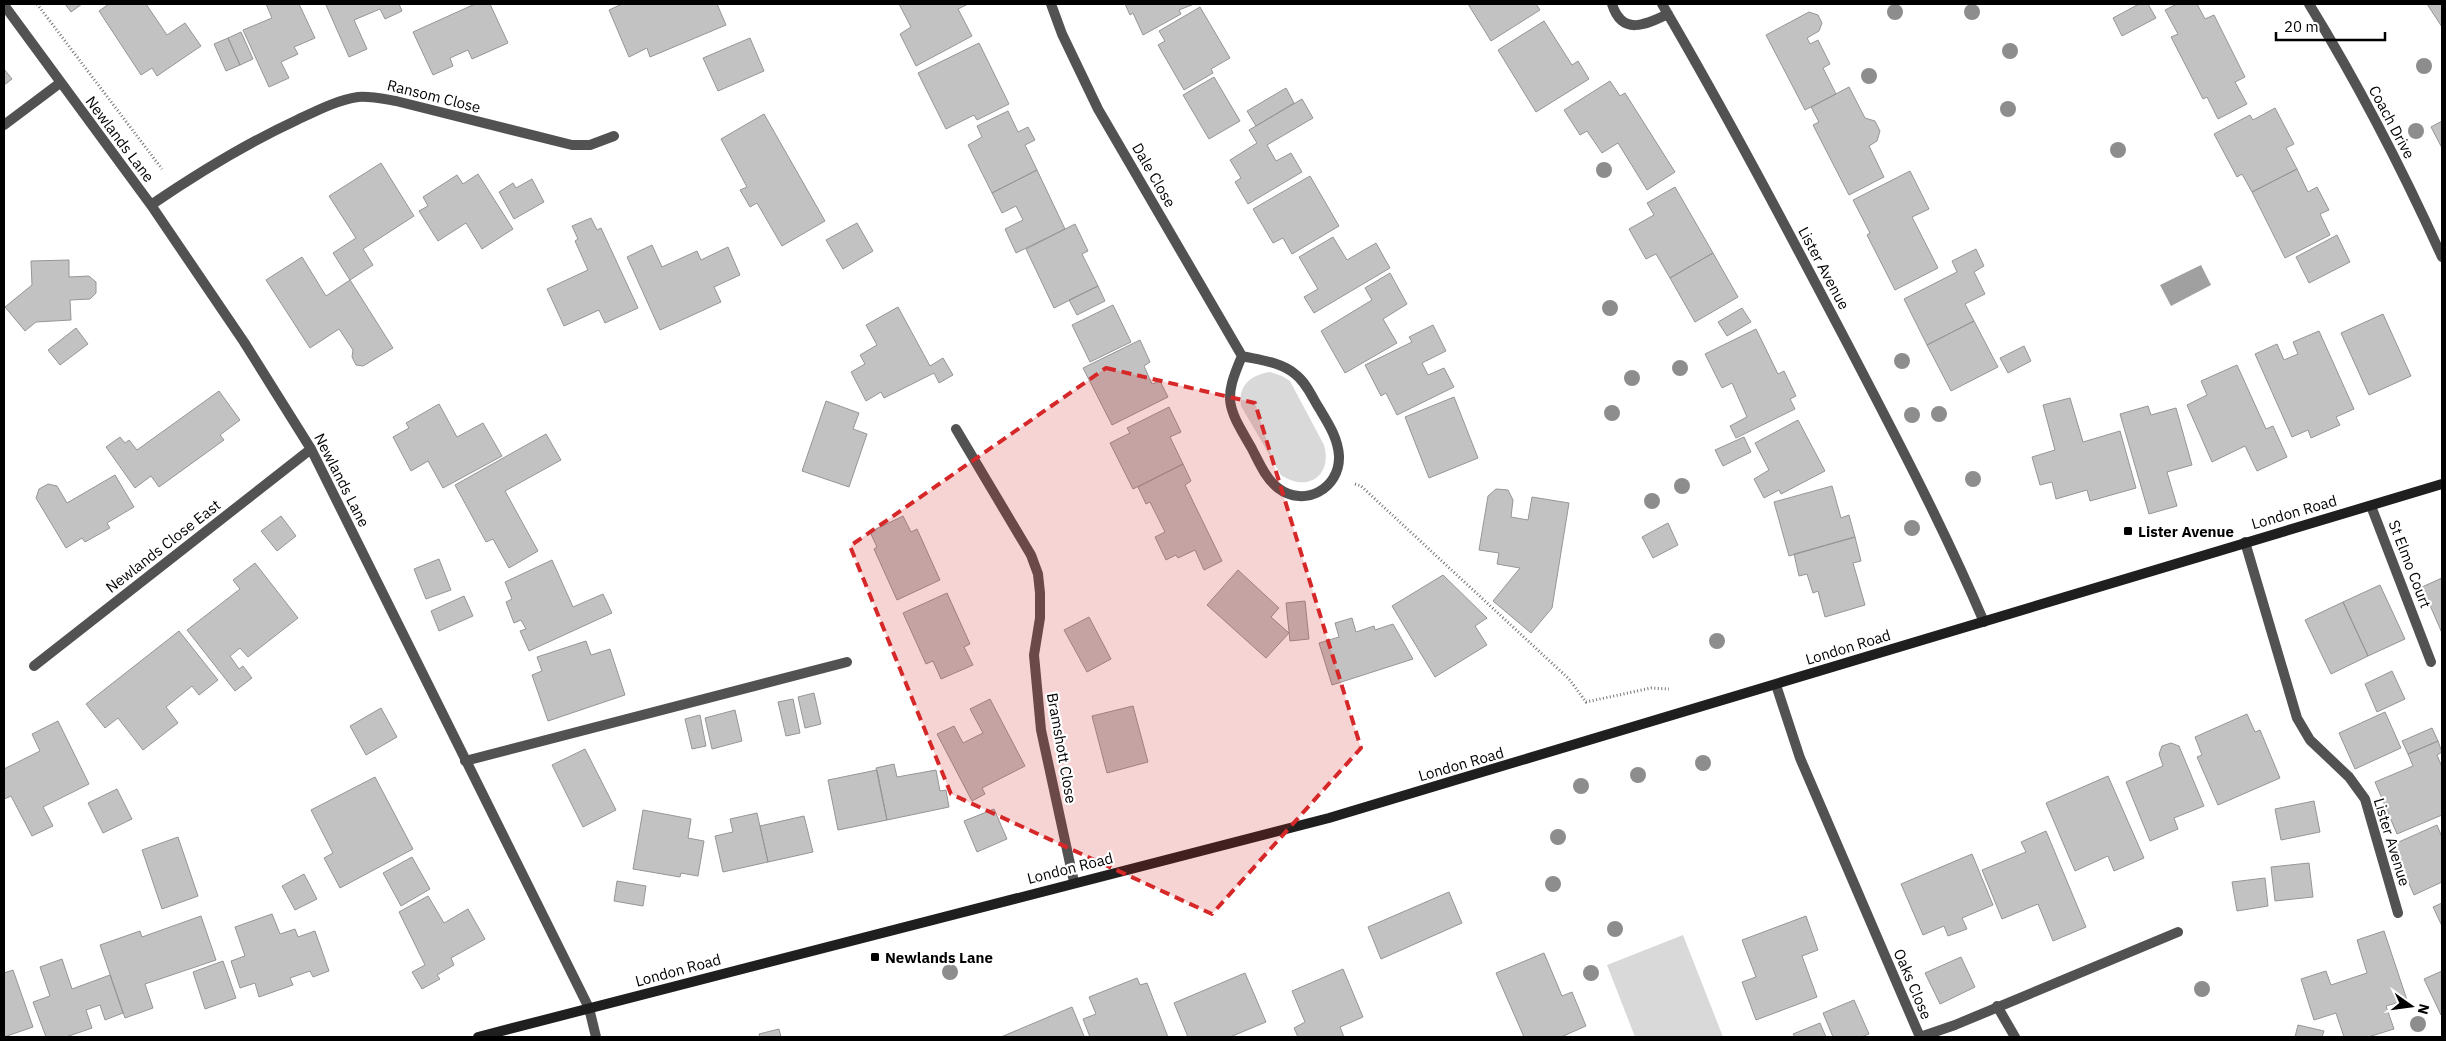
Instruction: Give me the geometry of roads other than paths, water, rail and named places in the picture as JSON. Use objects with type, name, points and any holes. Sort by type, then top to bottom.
[{"type":"main road","name":"London Road","points":[[478,1037],[1074,882],[1329,818],[2442,484]]},
{"type":"street","name":"Newlands Lane","points":[[4,4],[151,205],[244,342],[310,449],[588,1008],[596,1037]]},
{"type":"street","name":"Dale Close","points":[[1051,4],[1062,34],[1098,109],[1242,356]]},
{"type":"street","points":[[1612,4],[1615,14],[1626,23],[1637,26],[1645,26],[1668,14]]},
{"type":"street","name":"Lister Avenue","points":[[1662,4],[1743,147],[1896,436],[1952,547],[1984,622]]},
{"type":"street","name":"Coach Drive","points":[[2309,4],[2366,105],[2422,213],[2442,257]]},
{"type":"street","points":[[4,125],[60,83]]},
{"type":"street","name":"Ransom Close","points":[[151,205],[209,165],[259,137],[322,108],[358,98],[375,97],[396,101],[572,145],[590,145],[614,136]]},
{"type":"street","points":[[1242,356],[1280,365],[1296,374],[1304,382],[1333,432],[1338,455],[1335,476],[1322,491],[1305,496],[1296,495],[1279,488],[1270,479],[1234,419],[1230,405],[1232,380],[1242,356]]},
{"type":"street","name":"Bramshott Close","points":[[956,429],[1031,555],[1038,574],[1040,618],[1034,654],[1041,730],[1074,882]]},
{"type":"street","name":"Newlands Close East","points":[[34,666],[310,449]]},
{"type":"street","name":"St Elmo Court","points":[[2371,506],[2431,662]]},
{"type":"street","name":"Lister Avenue","points":[[2245,542],[2297,718],[2310,740],[2349,778],[2365,798],[2398,913]]},
{"type":"street","points":[[465,761],[847,662]]},
{"type":"street","name":"Oaks Close","points":[[1776,685],[1800,758],[1920,1037],[1955,1025],[2178,932]]},
{"type":"street","points":[[1997,1006],[2014,1037]]},
{"type":"place","name":"Lister Avenue","points":[[2128,531]]},
{"type":"place","name":"Newlands Lane","points":[[875,957]]}]
